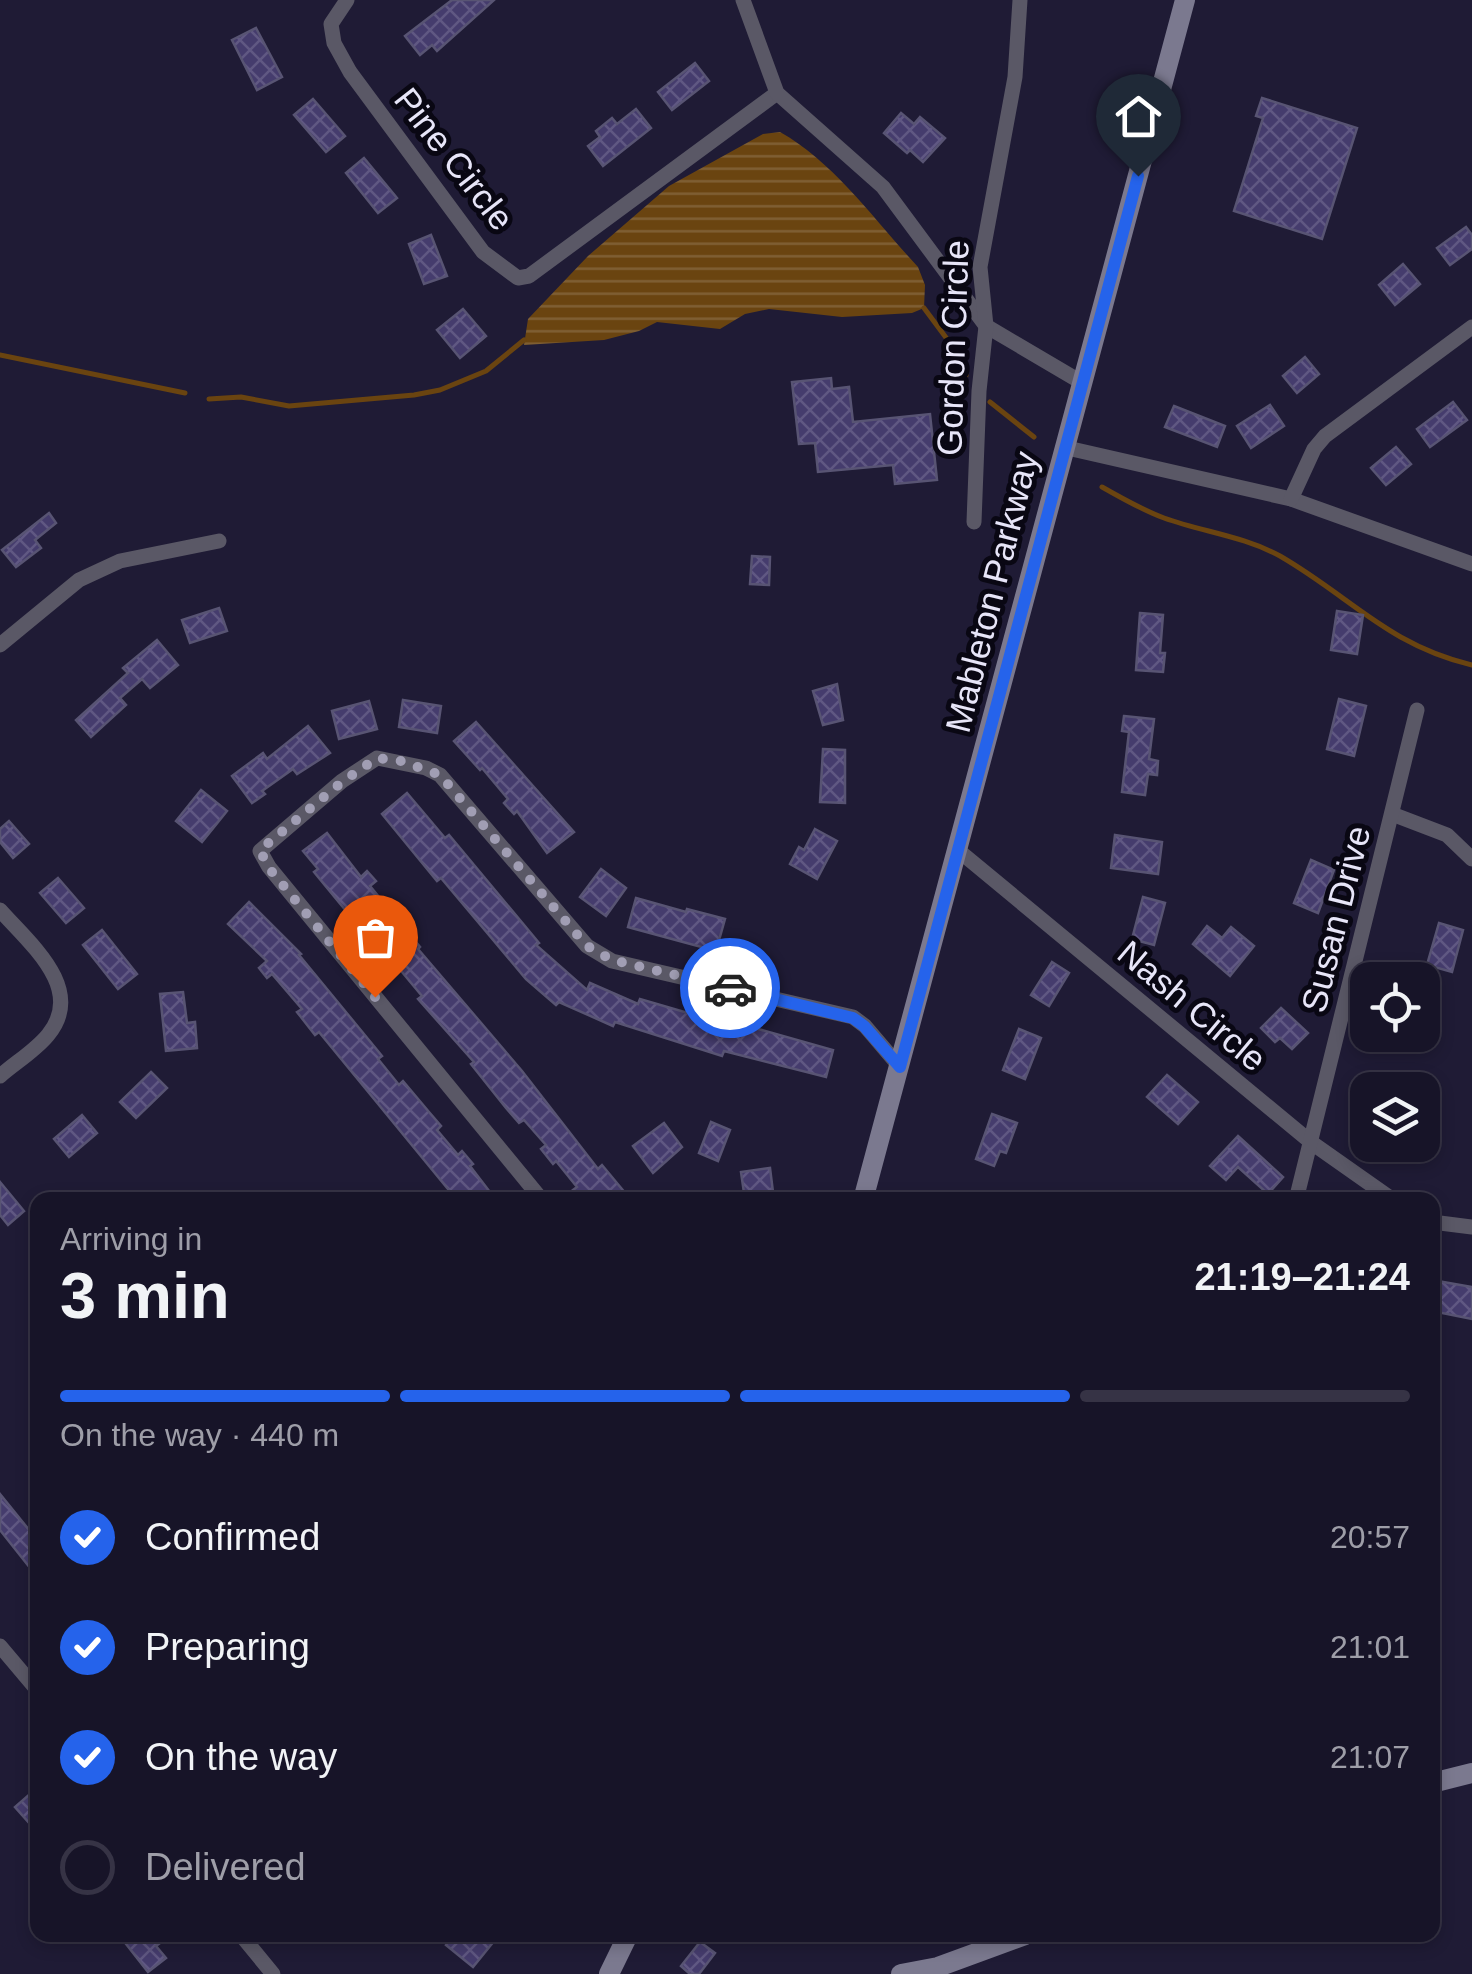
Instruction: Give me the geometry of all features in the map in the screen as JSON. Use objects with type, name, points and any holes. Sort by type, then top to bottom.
[{"type":"main road","name":"Mableton Parkway","points":[[865,1192],[1185,0]]},
{"type":"main road","points":[[1440,1782],[1472,1774]]},
{"type":"main road","points":[[609,1974],[625,1942]]},
{"type":"main road","points":[[901,1974],[939,1971],[1008,1942]]},
{"type":"street","name":"Pine Circle","points":[[347,0],[331,24],[334,42],[350,72],[483,252],[518,278],[529,276],[777,93]]},
{"type":"street","points":[[743,0],[777,93],[883,188],[986,326],[1080,382]]},
{"type":"street","name":"Gordon Circle","points":[[974,522],[979,391],[986,326],[980,267],[1015,77],[1020,0]]},
{"type":"street","points":[[1291,500],[1314,449],[1325,436],[1472,327]]},
{"type":"street","points":[[1063,447],[1291,500],[1472,564]]},
{"type":"street","points":[[0,644],[79,580],[120,562],[219,542]]},
{"type":"street","name":"Susan Drive","points":[[1298,1192],[1417,710]]},
{"type":"street","points":[[535,1192],[268,867],[260,850],[377,758],[401,761],[440,775],[551,908],[587,946],[600,954],[853,1018],[900,1067]]},
{"type":"street","points":[[1392,814],[1447,835],[1472,858]]},
{"type":"street","name":"Nash Circle","points":[[958,851],[1312,1143],[1382,1192]]},
{"type":"street","points":[[0,910],[46,963],[62,995],[63,1006],[49,1034],[0,1076]]},
{"type":"street","points":[[1440,1223],[1472,1227]]},
{"type":"street","points":[[0,1646],[30,1682]]},
{"type":"street","points":[[247,1942],[273,1974]]},
{"type":"shaded area","points":[[780,132],[837,176],[918,267],[925,285],[924,308],[912,313],[842,317],[769,309],[745,314],[720,329],[657,322],[604,340],[524,345],[528,319],[588,256],[669,186],[763,134]]},
{"type":"building","points":[[452,0],[494,0],[437,51],[432,45],[420,55],[405,36]]},
{"type":"building","points":[[256,28],[282,77],[257,90],[232,40]]},
{"type":"building","points":[[695,63],[709,81],[672,110],[658,92]]},
{"type":"building","points":[[1262,98],[1357,128],[1322,239],[1234,211],[1263,118],[1256,116]]},
{"type":"building","points":[[313,99],[345,136],[326,152],[294,115]]},
{"type":"building","points":[[636,109],[651,128],[603,166],[588,146],[600,137],[596,131],[612,118],[617,124]]},
{"type":"building","points":[[901,113],[914,124],[920,117],[945,138],[923,162],[884,133]]},
{"type":"building","points":[[364,158],[397,198],[378,213],[346,173]]},
{"type":"building","points":[[1466,227],[1472,235],[1472,249],[1450,265],[1437,248]]},
{"type":"building","points":[[431,235],[447,276],[424,284],[409,244]]},
{"type":"building","points":[[1403,264],[1420,284],[1395,305],[1379,285]]},
{"type":"building","points":[[463,309],[486,336],[460,358],[437,330]]},
{"type":"building","points":[[1305,357],[1319,374],[1297,393],[1283,376]]},
{"type":"building","points":[[831,378],[832,389],[849,387],[853,422],[930,414],[937,480],[895,484],[893,465],[818,472],[815,443],[799,444],[792,382]]},
{"type":"building","points":[[1453,402],[1467,420],[1430,447],[1417,429]]},
{"type":"building","points":[[1270,405],[1284,426],[1251,448],[1237,426]]},
{"type":"building","points":[[1174,406],[1225,426],[1217,447],[1165,427]]},
{"type":"building","points":[[1396,447],[1411,464],[1386,485],[1371,468]]},
{"type":"building","points":[[49,513],[56,523],[35,540],[41,548],[16,567],[2,550]]},
{"type":"building","points":[[752,556],[770,557],[769,585],[750,584]]},
{"type":"building","points":[[219,608],[227,631],[190,643],[182,620]]},
{"type":"building","points":[[1337,611],[1363,615],[1357,654],[1331,650]]},
{"type":"building","points":[[1140,613],[1163,615],[1163,672],[1136,670]]},
{"type":"building","points":[[157,640],[178,665],[150,688],[142,679],[120,698],[126,705],[91,737],[76,720],[128,673],[123,668]]},
{"type":"building","points":[[837,684],[843,720],[823,725],[813,691]]},
{"type":"building","points":[[1339,699],[1366,706],[1354,756],[1327,749]]},
{"type":"building","points":[[403,700],[441,706],[437,733],[399,727]]},
{"type":"building","points":[[369,701],[377,729],[339,739],[332,711]]},
{"type":"building","points":[[1124,716],[1154,719],[1149,759],[1158,761],[1157,775],[1148,774],[1145,795],[1122,792],[1129,732],[1122,731]]},
{"type":"building","points":[[476,722],[574,832],[547,853],[517,811],[514,814],[504,803],[508,799],[454,741]]},
{"type":"building","points":[[308,726],[330,753],[297,774],[293,769],[252,803],[232,776],[263,753],[267,759]]},
{"type":"building","points":[[823,749],[845,750],[845,803],[820,802]]},
{"type":"building","points":[[201,790],[227,811],[202,842],[176,821]]},
{"type":"building","points":[[407,793],[445,838],[449,835],[539,943],[536,945],[587,990],[590,983],[638,1004],[640,999],[833,1050],[826,1077],[724,1051],[722,1056],[615,1022],[613,1026],[559,1002],[556,1005],[526,979],[382,814]]},
{"type":"building","points":[[9,821],[29,844],[13,858],[0,842],[0,829]]},
{"type":"building","points":[[815,829],[837,841],[817,879],[790,864],[799,847],[804,850]]},
{"type":"building","points":[[327,833],[361,877],[367,871],[376,881],[370,886],[418,949],[522,1071],[598,1169],[602,1165],[624,1192],[575,1192],[577,1187],[541,1149],[546,1145],[524,1120],[519,1123],[506,1108],[471,1064],[474,1062],[418,999],[422,996],[397,966],[394,969],[383,956],[387,953],[363,925],[360,928],[314,872],[318,869],[303,851]]},
{"type":"building","points":[[1115,835],[1162,842],[1158,874],[1111,868]]},
{"type":"building","points":[[1311,860],[1334,870],[1318,913],[1294,903]]},
{"type":"building","points":[[601,869],[626,888],[606,916],[580,897]]},
{"type":"building","points":[[58,878],[84,908],[66,923],[40,893]]},
{"type":"building","points":[[1143,897],[1165,903],[1154,945],[1132,939]]},
{"type":"building","points":[[636,898],[725,919],[716,951],[628,927]]},
{"type":"building","points":[[249,902],[301,954],[382,1056],[378,1059],[399,1085],[403,1081],[441,1126],[437,1130],[458,1155],[462,1151],[473,1164],[470,1166],[490,1192],[450,1192],[319,1032],[315,1035],[297,1012],[302,1009],[272,974],[267,978],[259,968],[267,961],[228,924]]},
{"type":"building","points":[[1439,923],[1463,930],[1452,972],[1440,969],[1440,962],[1428,962]]},
{"type":"building","points":[[1207,926],[1222,938],[1231,927],[1254,946],[1230,976],[1193,944]]},
{"type":"building","points":[[102,930],[137,974],[118,989],[83,945]]},
{"type":"building","points":[[1052,962],[1069,973],[1049,1006],[1031,995]]},
{"type":"building","points":[[183,992],[187,1023],[195,1022],[197,1048],[166,1051],[160,994]]},
{"type":"building","points":[[1281,1008],[1308,1033],[1292,1049],[1280,1038],[1275,1042],[1261,1028]]},
{"type":"building","points":[[1019,1029],[1041,1038],[1025,1079],[1003,1070]]},
{"type":"building","points":[[151,1072],[167,1088],[136,1118],[120,1102]]},
{"type":"building","points":[[1167,1075],[1198,1102],[1178,1124],[1147,1097]]},
{"type":"building","points":[[992,1114],[1017,1123],[1006,1153],[1000,1151],[994,1166],[976,1159]]},
{"type":"building","points":[[82,1115],[97,1133],[69,1157],[54,1139]]},
{"type":"building","points":[[711,1122],[730,1130],[718,1161],[699,1153]]},
{"type":"building","points":[[664,1123],[682,1147],[653,1173],[633,1146]]},
{"type":"building","points":[[1238,1136],[1283,1177],[1266,1192],[1238,1167],[1226,1180],[1210,1166]]},
{"type":"building","points":[[770,1168],[773,1192],[744,1192],[741,1172]]},
{"type":"building","points":[[0,1182],[24,1211],[8,1225],[0,1215]]},
{"type":"building","points":[[1440,1281],[1472,1287],[1472,1319],[1440,1313]]},
{"type":"building","points":[[0,1494],[30,1531],[30,1568],[0,1530]]},
{"type":"building","points":[[30,1794],[30,1824],[15,1807]]},
{"type":"building","points":[[124,1942],[161,1942],[156,1946],[166,1958],[148,1972]]},
{"type":"building","points":[[448,1942],[493,1942],[473,1967],[446,1945]]},
{"type":"building","points":[[700,1942],[715,1953],[699,1974],[690,1974],[681,1966]]},
{"type":"waterway","points":[[924,308],[950,343],[966,375]]},
{"type":"waterway","points":[[209,399],[241,397],[289,406],[414,395],[440,390],[486,371],[524,340]]},
{"type":"waterway","points":[[0,355],[185,393]]},
{"type":"waterway","points":[[990,402],[1034,437]]},
{"type":"waterway","points":[[1102,487],[1164,518],[1266,549],[1393,633],[1472,665]]},
{"type":"way so far","points":[[375,997],[268,867],[260,850],[377,758],[401,761],[440,775],[587,946],[612,960],[730,988]]},
{"type":"route","points":[[730,988],[853,1018],[900,1067],[1138,176]]}]
